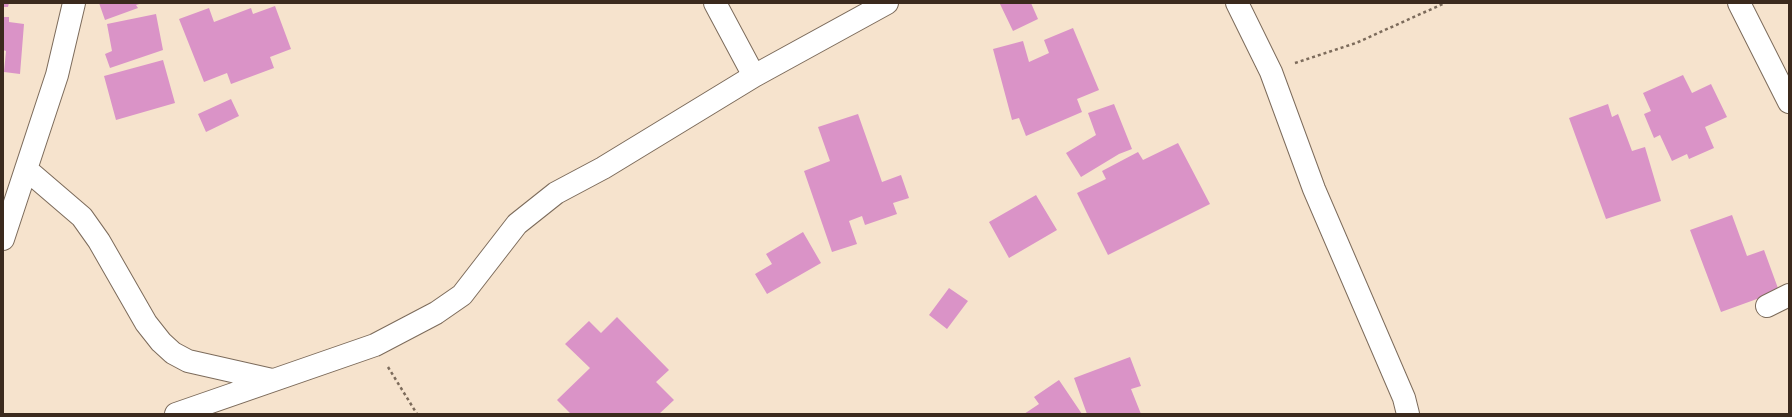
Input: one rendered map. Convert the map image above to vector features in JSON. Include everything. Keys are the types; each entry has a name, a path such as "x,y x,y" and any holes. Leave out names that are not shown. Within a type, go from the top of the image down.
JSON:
{"street":[{"path":"3,239 57,75 74,3"},
{"path":"715,3 754,76"},
{"path":"176,414 375,345 436,314 462,295 517,224 556,193 603,168 754,76 887,3"},
{"path":"1237,3 1271,72 1314,189 1404,398 1408,414"},
{"path":"1739,3 1789,102"},
{"path":"26,169 82,218 99,241 146,323 160,342 173,353 188,361 272,380"},
{"path":"1767,306 1789,295"}],"path":[{"path":"1271,72 1356,43 1445,3"},
{"path":"375,345 417,414"}],"building":[{"path":"3,3 9,3 8,7 3,7"},
{"path":"99,3 143,3 136,5 138,8 105,20"},
{"path":"1031,3 1038,19 1013,31 1000,4"},
{"path":"275,6 291,49 270,57 274,68 231,84 227,73 204,82 179,19 209,8 214,22 251,8 253,14"},
{"path":"156,14 163,50 110,68 105,54 112,51 107,24"},
{"path":"3,17 9,17 9,22 24,24 20,74 4,72 6,51 3,50"},
{"path":"1073,28 1099,90 1077,99 1082,112 1026,136 1019,118 1012,120 993,49 1023,41 1029,62 1049,53 1044,40"},
{"path":"163,60 175,103 116,120 104,76"},
{"path":"1683,75 1692,93 1711,84 1727,117 1705,127 1714,148 1689,159 1687,154 1672,161 1660,135 1654,138 1644,114 1651,111 1643,93"},
{"path":"231,99 239,116 206,132 198,114"},
{"path":"1114,104 1132,149 1119,154 1081,177 1066,153 1096,135 1088,113"},
{"path":"1608,104 1612,117 1618,114 1632,151 1645,147 1661,201 1606,219 1569,118"},
{"path":"858,114 882,182 901,175 909,198 893,203 897,214 865,225 862,216 849,221 857,244 832,252 804,171 830,161 818,127"},
{"path":"1178,143 1210,204 1108,255 1077,193 1106,179 1102,171 1138,152 1143,160"},
{"path":"1036,195 1057,230 1009,258 989,222"},
{"path":"1732,215 1747,256 1764,250 1779,291 1721,312 1690,230"},
{"path":"803,232 821,263 767,294 755,274 772,264 766,254"},
{"path":"949,288 968,301 947,329 929,315"},
{"path":"617,317 669,370 656,382 674,400 659,414 571,414 557,400 590,368 565,344 589,321 601,333"},
{"path":"1130,357 1141,386 1131,389 1141,414 1087,414 1074,378"},
{"path":"1059,380 1082,414 1024,414 1039,404 1034,397"}]}
